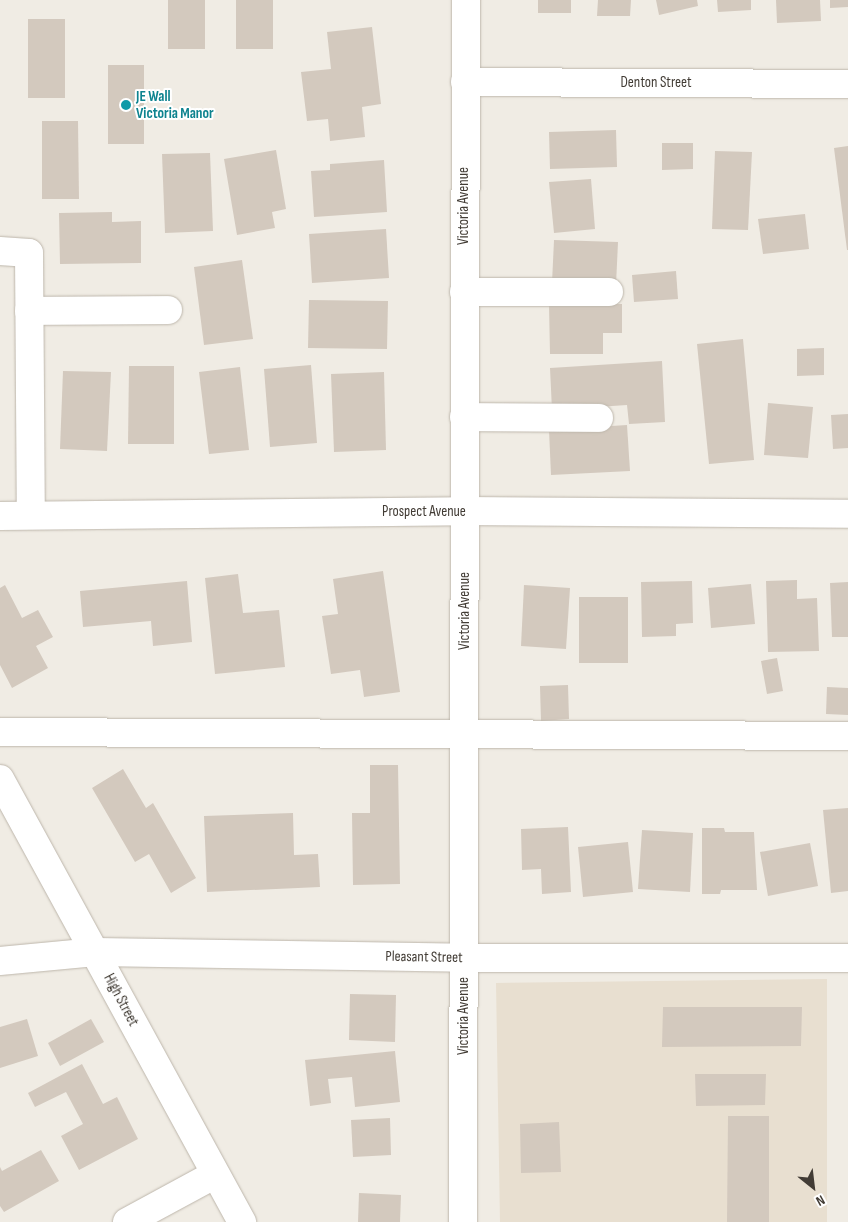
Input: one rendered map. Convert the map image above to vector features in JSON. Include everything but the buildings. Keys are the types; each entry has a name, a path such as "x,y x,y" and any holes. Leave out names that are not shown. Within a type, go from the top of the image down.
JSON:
{"street":[{"name":"Victoria Avenue","path":"463,1222 466,736 464,292 466,0"},
{"name":"Denton Street","path":"465,82 848,84"},
{"path":"0,251 29,253 31,515"},
{"path":"464,292 609,292"},
{"path":"29,311 168,310"},
{"path":"464,417 599,418"},
{"name":"Prospect Avenue","path":"0,516 464,511 848,514"},
{"path":"0,732 466,736 848,736"},
{"name":"High Street","path":"0,779 96,952 214,1175 242,1222"},
{"name":"Pleasant Street","path":"0,961 96,952 465,958 848,958"},
{"path":"127,1222 214,1175"}],"shaded area":[{"path":"827,979 827,1222 500,1222 496,983"}],"place":[{"name":"JE Wall Victoria Manor","path":"126,105"}]}
